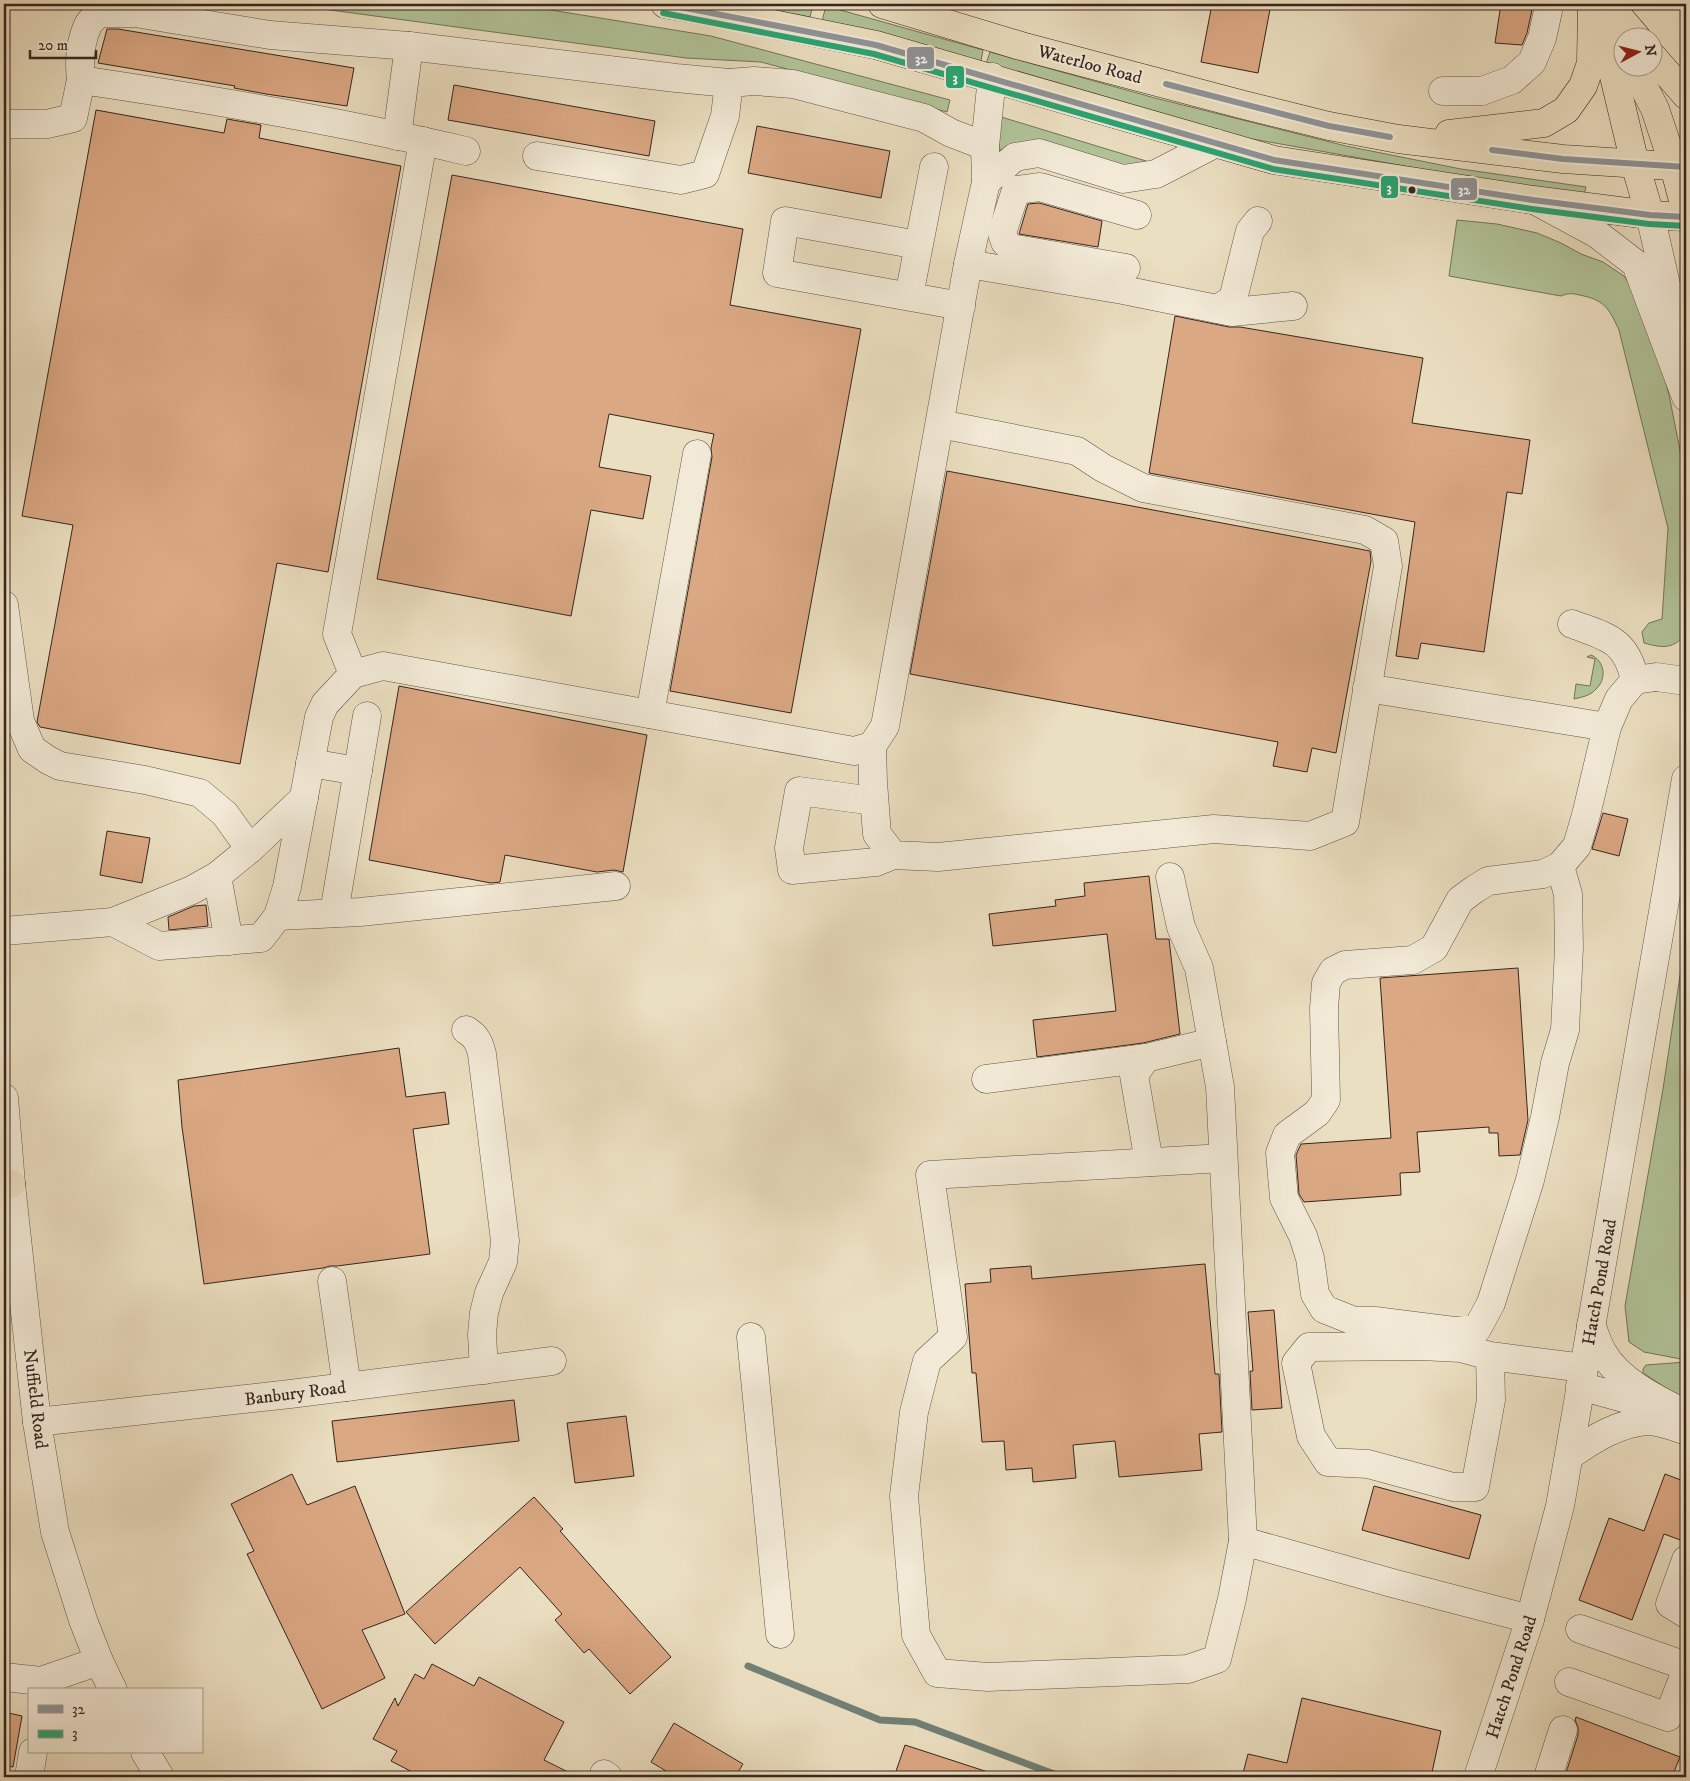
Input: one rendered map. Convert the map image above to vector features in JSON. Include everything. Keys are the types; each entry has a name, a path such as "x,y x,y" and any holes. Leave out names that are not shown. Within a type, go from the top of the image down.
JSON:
{"main road":[{"path":"666,4 738,16 876,45 1274,160 1533,200 1650,215 1686,217"},
{"name":"Waterloo Road","path":"882,4 1021,46 1329,126 1398,139 1563,159 1680,166"},
{"path":"1398,139 1528,126 1544,123 1566,110 1583,86 1591,63 1592,4"},
{"path":"1597,4 1635,164 1650,215"},
{"path":"1602,4 1614,28"},
{"path":"1608,4 1628,28"},
{"path":"1662,67 1686,95"},
{"path":"1639,78 1680,166 1686,212"}],"street":[{"path":"1443,91 1482,91 1512,80 1532,62 1542,38 1548,11 1547,4"},
{"path":"4,126 11,124 47,124 73,118 81,80 79,63 88,25 98,13 135,13 270,35 409,46 728,83 754,80 793,84 924,118 951,133 985,146"},
{"path":"353,674 338,634 410,138 409,46"},
{"path":"893,855 877,834 872,746 885,726 960,306 986,182 985,146 992,77"},
{"path":"81,80 218,100 466,151"},
{"path":"537,156 681,180 705,174 725,116 728,83"},
{"path":"986,182 1015,157 1039,153 1123,180 1156,174 1216,143"},
{"path":"909,296 934,167"},
{"path":"1126,268 1011,248 1005,242 1002,233 1016,190 1028,188 1040,187 1138,215"},
{"path":"1533,200 1597,234 1636,264 1686,397"},
{"path":"1650,215 1677,334 1686,363"},
{"path":"918,245 785,222 777,273 960,306"},
{"path":"1218,309 1233,300 1250,231 1258,222"},
{"path":"968,264 1123,290 1232,312 1293,306"},
{"path":"874,801 799,791 789,848 792,870 876,862 893,855 938,857 1214,829 1310,836 1345,822 1388,566 1384,541 1365,530 1143,488 1103,468 1076,451 940,424"},
{"path":"650,714 696,454"},
{"path":"4,605 20,721 32,749 60,766 145,780 200,793 225,814 250,849"},
{"path":"1572,624 1612,639 1622,649 1629,661 1635,680"},
{"path":"113,922 159,946 261,938 278,916 287,887 319,717 325,704 353,674 383,666 854,751 872,746"},
{"path":"1560,866 1568,894 1569,948 1565,1030 1555,1063 1547,1108 1530,1180 1492,1303 1477,1328 1454,1331 1374,1321 1354,1321 1324,1308 1315,1294 1310,1258 1303,1236 1284,1198 1280,1153 1287,1135 1317,1113 1326,1100 1324,1008 1326,983 1333,971 1345,965 1413,960 1434,948 1460,900 1488,881 1542,874 1560,866 1577,846 1589,805 1607,727 1619,699 1635,680 1656,677 1686,681"},
{"path":"1367,688 1607,727"},
{"path":"334,913 368,716"},
{"path":"310,763 358,771"},
{"name":"Hatch Pond Road","path":"1478,1777 1530,1618 1560,1506 1686,779"},
{"path":"4,932 113,922 192,890 217,876 250,849 304,798"},
{"path":"217,876 229,941"},
{"path":"1170,877 1182,927 1198,968 1220,1087 1243,1541 1232,1599 1217,1659 1188,1669 988,1678 937,1673 916,1634 904,1496 914,1412 927,1361 953,1337 930,1175 1223,1158"},
{"path":"278,916 334,913 616,886"},
{"path":"466,1030 479,1041 482,1054 505,1241 503,1262 489,1293 484,1313 482,1334 484,1370"},
{"path":"986,1080 1146,1058 1212,1042"},
{"path":"1146,1058 1134,1075 1149,1162"},
{"name":"Nuffield Road","path":"4,1098 8,1185 38,1422 55,1532 83,1620 112,1688"},
{"path":"332,1281 347,1387"},
{"path":"1591,1324 1603,1353 1619,1373 1654,1399 1686,1415"},
{"path":"751,1337 780,1634"},
{"path":"1490,1356 1491,1400 1475,1487 1453,1487 1368,1464 1328,1462 1312,1436 1296,1363 1309,1348 1421,1346 1461,1348 1582,1377 1686,1415"},
{"name":"Banbury Road","path":"38,1422 347,1387 552,1361"},
{"path":"1569,1456 1592,1440 1615,1429 1649,1421 1686,1431"},
{"path":"1243,1541 1392,1583 1530,1618"},
{"path":"1686,1560 1670,1604 1686,1614"},
{"path":"1580,1629 1686,1666"},
{"path":"4,1677 41,1686 99,1661"},
{"path":"1570,1682 1668,1717 1686,1671"},
{"path":"1548,1777 1563,1730"},
{"path":"29,1777 33,1754"},
{"path":"146,1754 160,1777"}],"green space":[{"path":"286,4 514,4 711,36 950,100 947,112 761,62 686,58"},
{"path":"741,4 813,4 810,17"},
{"path":"826,6 983,50 981,61 822,21"},
{"path":"990,52 1155,98 1346,146 1461,169 1586,187 1584,195 1500,183 1213,132 986,64"},
{"path":"998,116 1156,164 1128,174 1018,144 991,153"},
{"path":"1457,220 1497,224 1537,233 1581,254 1603,262 1624,276 1633,289 1661,365 1686,480 1686,632 1673,645 1657,646 1644,643 1642,632 1649,623 1662,619 1668,528 1619,330 1613,317 1602,304 1584,296 1570,294 1561,296 1449,276"},
{"path":"1591,655 1599,661 1602,666 1602,680 1594,691 1586,696 1574,699 1576,684 1590,686 1595,659 1587,657"},
{"path":"1686,936 1686,1360 1644,1352 1629,1342 1625,1306 1663,1089"},
{"path":"1686,1362 1686,1401 1643,1373 1646,1365"}],"building":[{"path":"1212,4 1271,4 1258,73 1201,62"},
{"path":"1501,4 1532,4 1527,33 1522,45 1495,43"},
{"path":"107,29 118,29 354,68 347,106 266,94 234,88 235,86 98,63"},
{"path":"454,85 655,121 649,156 448,120"},
{"path":"96,110 224,133 227,119 261,125 259,138 401,166 328,572 277,563 240,764 40,727 37,722 73,525 22,516"},
{"path":"757,126 890,151 881,198 748,173"},
{"path":"452,175 743,229 730,305 861,329 791,713 670,691 712,457 711,448 714,434 609,414 599,467 651,476 643,519 591,510 571,616 377,579"},
{"path":"1039,203 1102,221 1098,247 1019,234 1028,204"},
{"path":"1175,316 1229,327 1240,327 1423,358 1412,423 1530,440 1522,494 1507,492 1484,652 1421,643 1418,659 1396,656 1415,522 1149,473"},
{"path":"947,471 1370,551 1371,561 1336,753 1312,748 1307,772 1273,766 1278,742 910,674"},
{"path":"399,686 647,735 623,872 614,870 597,872 505,855 500,882 491,883 369,860"},
{"path":"1603,813 1628,819 1619,856 1592,849"},
{"path":"107,831 150,838 142,883 100,875"},
{"path":"1149,876 1156,939 1169,939 1180,1034 1143,1043 1037,1057 1033,1020 1116,1011 1107,934 993,946 989,914 1056,906 1055,900 1085,896 1084,883"},
{"path":"206,905 208,926 169,930 168,917 194,906"},
{"path":"1518,968 1528,1120 1520,1155 1499,1156 1498,1133 1489,1133 1489,1127 1417,1132 1420,1172 1400,1173 1401,1195 1304,1202 1299,1194 1296,1155 1301,1144 1391,1138 1380,978"},
{"path":"399,1048 406,1097 445,1092 449,1124 413,1129 430,1254 204,1284 182,1127 178,1080"},
{"path":"1205,1264 1215,1374 1219,1374 1222,1432 1199,1434 1202,1470 1119,1477 1115,1441 1073,1445 1076,1478 1033,1482 1032,1468 1006,1470 1004,1441 982,1442 976,1373 972,1373 965,1284 991,1282 990,1269 1031,1266 1032,1279"},
{"path":"1274,1310 1282,1408 1252,1410 1250,1371 1253,1371 1248,1312"},
{"path":"514,1400 519,1441 337,1462 332,1421"},
{"path":"626,1416 634,1476 575,1483 567,1423"},
{"path":"292,1474 307,1505 355,1486 405,1614 362,1630 385,1678 322,1709 247,1554 254,1551 231,1504"},
{"path":"1665,1474 1686,1482 1686,1542 1664,1534 1632,1620 1579,1600 1609,1518 1644,1531"},
{"path":"1374,1486 1481,1515 1469,1559 1362,1530"},
{"path":"534,1497 563,1529 560,1531 671,1657 630,1694 589,1649 584,1653 555,1620 562,1614 520,1567 435,1644 406,1612"},
{"path":"432,1664 474,1686 479,1677 564,1722 544,1760 578,1777 422,1777 391,1761 397,1751 373,1739 395,1698 398,1706 415,1674 424,1679"},
{"path":"1302,1698 1441,1731 1431,1777 1242,1777 1248,1754 1287,1763"},
{"path":"4,1712 22,1716 13,1767 4,1766"},
{"path":"1576,1717 1680,1757 1672,1777 1565,1776 1578,1735"},
{"path":"674,1723 743,1764 735,1777 676,1777 651,1762"},
{"path":"905,1745 994,1774 993,1777 894,1777"}],"waterway":[{"path":"748,1666 880,1720 915,1722 1062,1777"}],"transit line":[{"name":"32","path":"665,4 876,45 1274,160 1533,200 1650,215 1686,217"},
{"name":"3","path":"663,13 874,54 1273,169 1532,209 1649,224 1686,226"},
{"name":"32","path":"1166,84 1329,126 1390,137"},
{"name":"32","path":"1492,150 1563,159 1686,167"}]}
